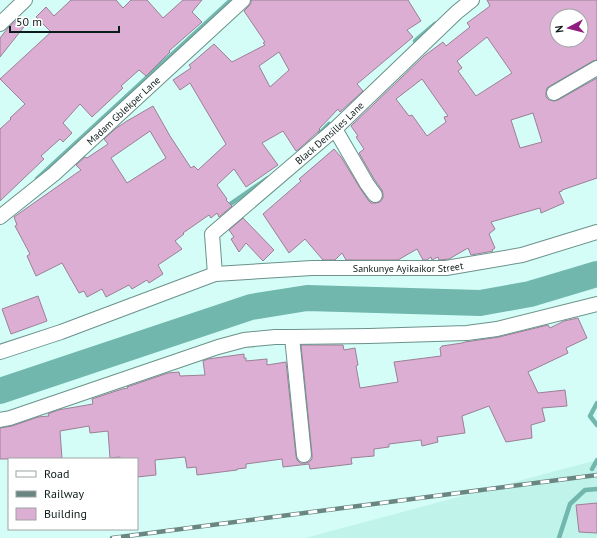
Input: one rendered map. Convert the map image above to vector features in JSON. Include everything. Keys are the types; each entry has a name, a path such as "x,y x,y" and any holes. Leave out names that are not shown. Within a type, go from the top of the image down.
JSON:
{"street":[{"path":"0,24 25,0"},
{"name":"Madam Gblekper Lane","path":"0,217 54,174 243,0"},
{"name":"Black Densilles Lane","path":"215,274 212,234 335,129 457,12 472,0"},
{"path":"554,93 597,68"},
{"path":"335,129 374,195"},
{"name":"Sankunye Ayikaikor Street","path":"0,352 61,332 215,274 312,268 446,268 522,255 597,232"},
{"path":"0,420 10,418 218,347 244,340 275,336 292,337 467,333 497,329 597,304"},
{"path":"292,337 304,455"}],"shaded area":[{"path":"597,460 597,538 305,538"}],"building":[{"path":"71,0 116,0 123,8 131,0 147,0 163,18 183,0 202,0 192,12 202,22 169,51 170,52 146,76 139,70 121,86 123,88 92,117 80,104 63,123 72,133 63,142 60,139 41,156 44,159 0,201 0,129 25,104 0,79 51,32 36,17 46,7 54,16"},
{"path":"251,0 408,0 421,21 407,30 413,37 357,84 363,91 340,112 338,109 319,129 320,130 299,149 296,151 283,131 262,143 278,165 246,187 234,169 217,185 227,199 226,200 232,206 219,217 217,213 211,218 209,215 183,233 184,234 175,241 182,249 158,265 163,274 149,283 147,280 132,289 129,285 106,297 102,289 87,297 84,291 79,293 62,263 36,276 27,256 30,254 15,226 17,225 14,217 81,170 76,165 85,157 87,158 108,144 104,139 115,129 153,106 191,168 194,166 198,170 226,144 190,83 180,90 173,80 191,68 189,65 214,44 232,62 265,45 263,43 265,42 244,11 251,3","holes":["279,52 289,70 270,87 259,66","150,131 166,158 127,183 111,158"]},
{"path":"487,0 597,0 597,60 547,88 546,97 549,100 558,100 597,78 597,178 562,190 559,192 564,203 541,213 540,208 491,222 495,229 489,234 495,248 492,250 493,251 471,255 468,248 449,259 439,260 438,257 432,260 431,257 427,260 423,260 417,249 398,260 346,260 342,253 335,260 323,260 305,239 289,253 263,214 301,181 299,179 334,149 341,157 368,200 371,203 380,202 383,198 382,190 359,153 364,149 351,126 424,56 443,42 446,46 470,27 467,23 490,6","holes":["487,37 512,73 476,96 458,71 462,68 457,61","422,79 448,116 444,117 446,122 427,136 412,115 409,116 396,99","533,113 542,142 520,148 511,120"]},
{"path":"20,17 27,23 0,57 0,38"},
{"path":"243,218 274,250 263,261 246,243 239,252 231,239 234,237 229,230"},
{"path":"38,296 47,321 11,334 2,309"},
{"path":"578,318 587,338 566,348 568,353 528,372 538,393 565,390 567,406 542,408 545,421 531,425 532,438 506,442 489,406 462,416 465,433 437,437 438,442 422,446 421,440 389,444 389,447 374,449 374,456 351,458 352,464 310,469 309,464 283,467 282,459 246,464 246,468 237,470 197,475 196,467 187,468 185,457 155,460 156,475 138,477 138,458 110,458 108,431 90,433 89,426 60,431 62,458 0,459 0,428 12,426 38,417 49,416 48,414 58,410 93,404 92,399 128,388 127,387 168,373 179,372 180,376 205,375 203,361 244,354 246,361 267,359 267,365 286,362 296,456 300,463 305,463 312,459 312,454 301,345 343,345 344,350 355,348 358,365 356,366 360,388 398,382 394,362 441,356 440,348 442,346 499,337 548,325 550,328 564,321"},
{"path":"597,503 597,533 579,532 576,505"}],"waterway":[{"path":"37,179 231,0"},
{"path":"415,41 435,24"},
{"path":"320,133 329,124"},
{"path":"226,207 268,178"},
{"path":"0,391 251,307 307,298 480,303 530,294 597,274"},
{"path":"597,403 590,416 597,425"},
{"path":"592,469 597,460"},
{"path":"559,538 570,504 585,490 597,489"}],"railway":[{"path":"112,538 597,475"}]}
